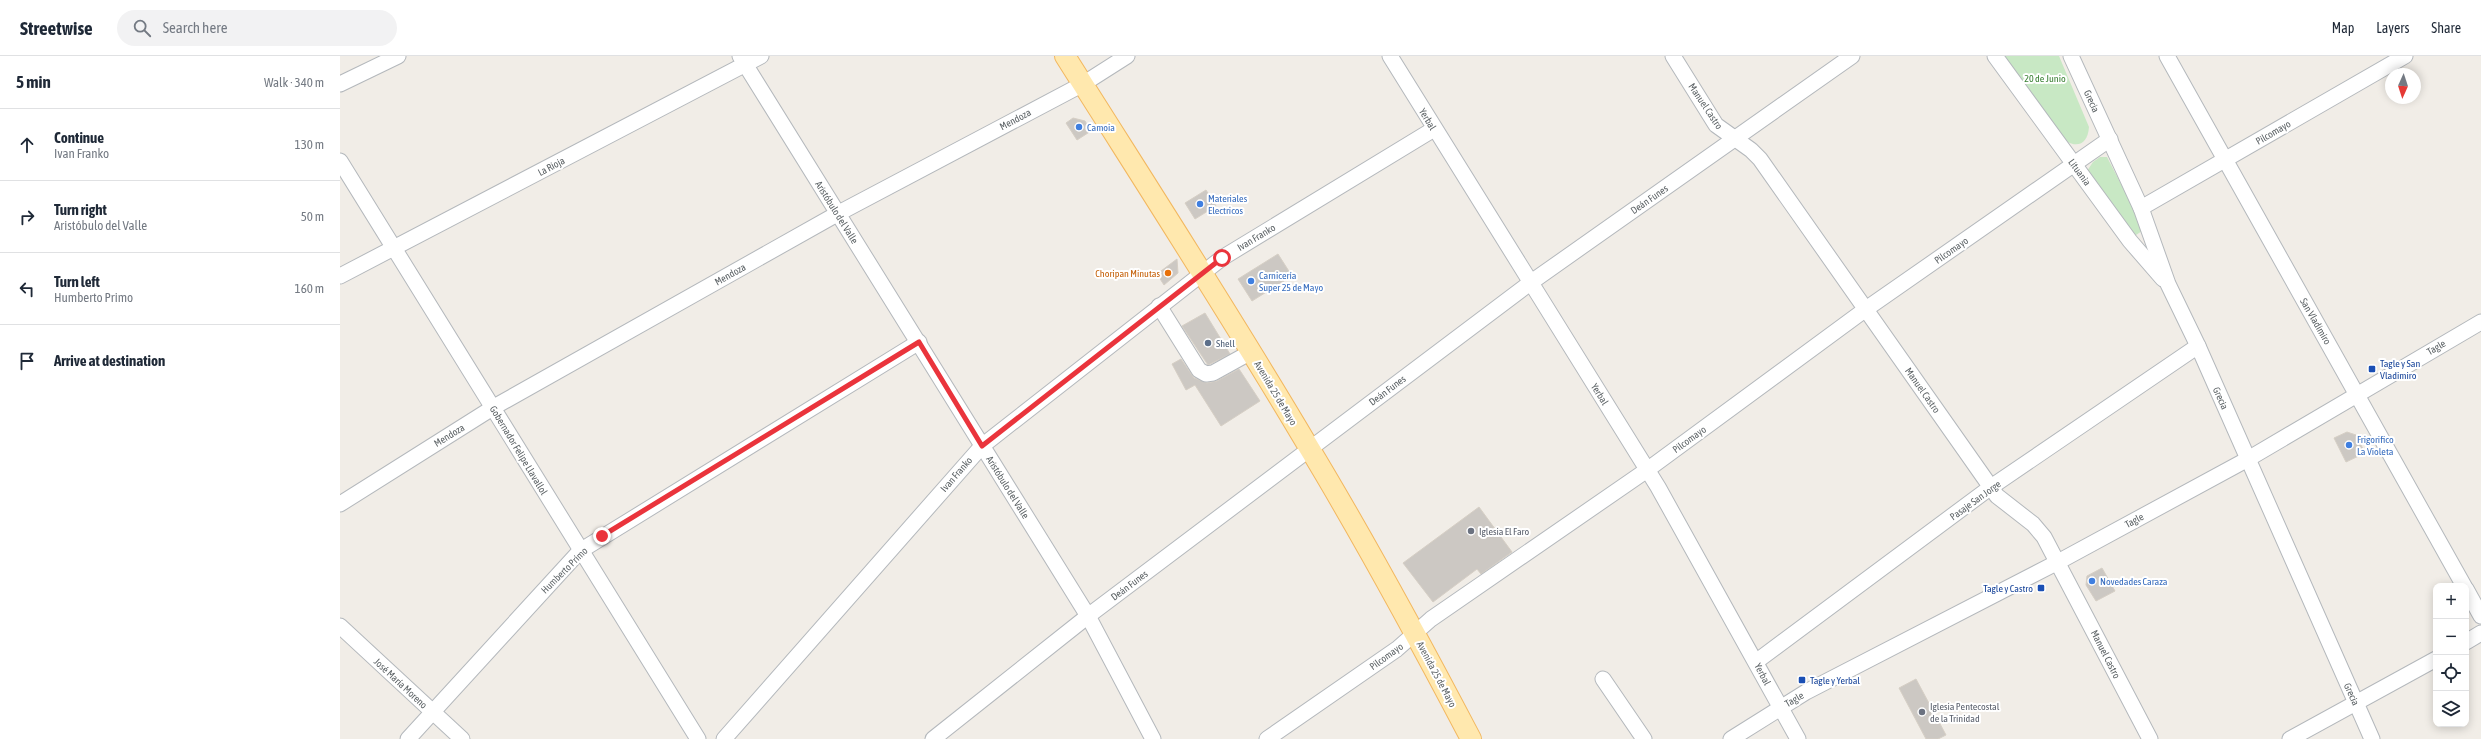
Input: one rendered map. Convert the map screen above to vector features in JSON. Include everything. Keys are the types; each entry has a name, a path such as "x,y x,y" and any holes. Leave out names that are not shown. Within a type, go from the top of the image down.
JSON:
{"main road":[{"name":"Avenida 25 de Mayo","path":"1065,56 1202,272 1309,448 1416,633 1472,739"}],"street":[{"path":"340,84 398,56"},
{"name":"La Rioja","path":"340,276 395,248 743,60 761,56"},
{"name":"Mendoza","path":"340,504 494,407 837,214 1082,84 1127,56"},
{"name":"Yerbal","path":"1390,56 1647,470 1757,661 1798,739"},
{"name":"Manuel Castro","path":"1673,56 1716,126 1752,150 1760,159 1991,487 2006,503 2033,524 2044,538 2150,739"},
{"name":"Deán Funes","path":"933,739 1088,616 1530,283 1852,56"},
{"name":"Lituania","path":"1995,56 2130,241 2168,284"},
{"name":"Grecia","path":"2071,56 2141,208 2168,284 2198,346 2372,739"},
{"name":"San Vladimiro","path":"2167,56 2358,393 2462,583"},
{"name":"Pilcomayo","path":"2141,208 2404,56"},
{"name":"Aristóbulo del Valle","path":"743,60 837,214 919,342 1088,616 1153,739"},
{"name":"Ivan Franko","path":"724,739 982,446 1202,272 1222,258 1434,129"},
{"name":"Pilcomayo","path":"1267,739 1397,649 1431,619 1647,470 1866,309 2110,139"},
{"name":"Gobernador Felipe Llavallol","path":"340,161 494,407 580,551 698,739"},
{"path":"1159,306 1199,370 1206,374 1213,373 1251,352"},
{"name":"Tagle","path":"1731,739 1781,707 2058,562 2248,459 2481,322"},
{"name":"Humberto Primo","path":"408,739 580,551 919,342"},
{"name":"Pasaje San Jorge","path":"1757,661 1991,487 2198,346"},
{"path":"2469,594 2481,616"},
{"name":"José María Moreno","path":"340,626 462,739"},
{"path":"2469,640 2481,634"},
{"path":"2290,739 2357,704 2433,661"},
{"path":"1603,679 1644,739"}],"green space":[{"name":"20 de Junio","path":"2002,56 2059,56 2089,127 2087,137 2082,143 2075,144 2066,141"},
{"path":"2100,157 2107,157 2143,226 2142,231 2136,235 2130,232 2087,171 2093,162"}],"building":[{"name":"Camoia","path":"1073,118 1085,121 1091,131 1077,140 1066,123"},
{"name":"Materiales Electricos","path":"1206,190 1216,206 1195,219 1185,203"},
{"path":"1278,254 1292,276 1252,301 1238,279"},
{"name":"Choripan Minutas","path":"1177,259 1178,273 1164,285 1157,274"},
{"path":"1205,313 1230,354 1208,365 1182,326"},
{"path":"1181,359 1194,378 1207,383 1217,381 1239,369 1260,401 1221,426 1195,385 1186,390 1172,364"},
{"name":"Frigorifico La Violeta","path":"2347,432 2356,435 2365,453 2346,462 2334,438"},
{"name":"Iglesia El Faro","path":"1479,507 1512,552 1481,574 1477,569 1433,602 1403,563"},
{"path":"2102,568 2115,591 2096,601 2086,585 2087,576"},
{"name":"Iglesia Pentecostal de la Trinidad","path":"1916,679 1946,735 1938,739 1926,739 1899,688"}],"place":[{"name":"Camoia","path":"1079,127"},
{"name":"Materiales Electricos","path":"1200,204"},
{"name":"Choripan Minutas","path":"1168,273"},
{"name":"Carnicería Super 25 de Mayo","path":"1251,281"},
{"name":"Shell","path":"1208,343"},
{"name":"Tagle y San Vladimiro","path":"2372,369"},
{"name":"Frigorifico La Violeta","path":"2349,445"},
{"name":"Iglesia El Faro","path":"1471,531"},
{"name":"Novedades Caraza","path":"2092,581"},
{"name":"Tagle y Castro","path":"2041,588"},
{"name":"Tagle y Yerbal","path":"1802,680"},
{"name":"Iglesia Pentecostal de la Trinidad","path":"1922,712"}],"route":[{"path":"602,536 919,342 982,446 1202,272 1222,258"}]}
